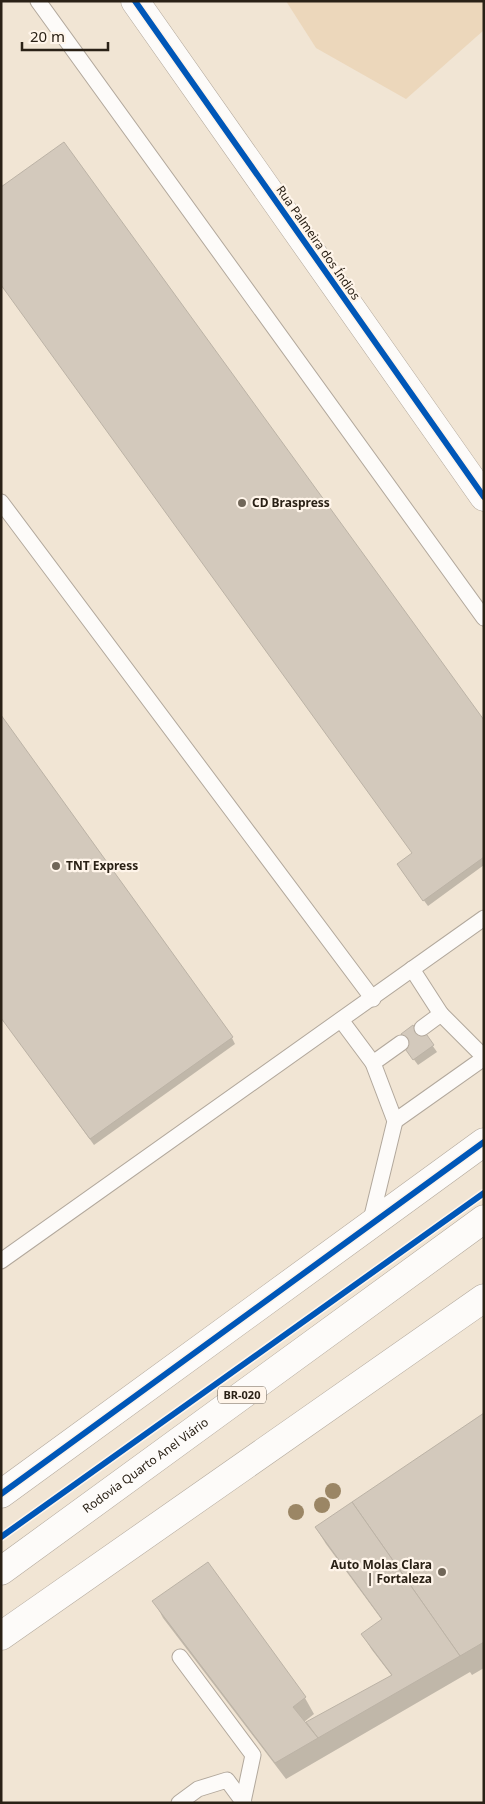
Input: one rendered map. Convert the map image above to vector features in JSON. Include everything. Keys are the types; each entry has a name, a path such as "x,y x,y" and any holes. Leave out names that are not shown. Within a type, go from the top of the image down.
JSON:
{"main road":[{"name":"Rua Palmeira dos Índios","path":"135,1 484,497"},
{"path":"1,1494 484,1142"},
{"name":"Rodovia Quarto Anel Viário","path":"1,1571 484,1219"},
{"path":"1,1636 484,1298"}],"lane":[{"path":"38,1 484,618"},
{"path":"2,505 373,999"},
{"path":"1,1262 373,999 484,918"},
{"path":"396,1121 484,1057 441,1014 412,969"},
{"path":"422,1028 441,1014"},
{"path":"341,1020 373,1063 396,1121 370,1224"},
{"path":"373,1063 401,1043"},
{"path":"180,1657 254,1755 243,1802"},
{"path":"179,1803 198,1789 227,1780 243,1802"}],"shaded area":[{"path":"286,1 484,1 484,30 406,99 316,48"}],"building":[{"name":"CD Braspress","path":"64,142 484,720 484,857 423,901 397,864 412,853 1,285 1,187"},
{"name":"TNT Express","path":"1,715 233,1037 90,1139 1,1018"},
{"path":"413,1025 417,1031 422,1028 434,1045 413,1060 401,1043 405,1040 401,1034"},
{"name":"Auto Molas Clara | Fortaleza","path":"484,1413 484,1642 460,1656 352,1502"},
{"path":"352,1502 460,1656 318,1738 306,1722 392,1675 361,1634 382,1619 315,1527"},
{"path":"208,1562 306,1697 293,1707 318,1738 275,1763 152,1601"}],"cycle path":[{"path":"135,1 484,497"},
{"path":"1,1494 484,1142"},
{"path":"1,1537 484,1193"}],"place":[{"name":"CD Braspress","path":"242,503"},
{"name":"TNT Express","path":"56,866"},
{"name":"Auto Molas Clara | Fortaleza","path":"442,1572"}]}
